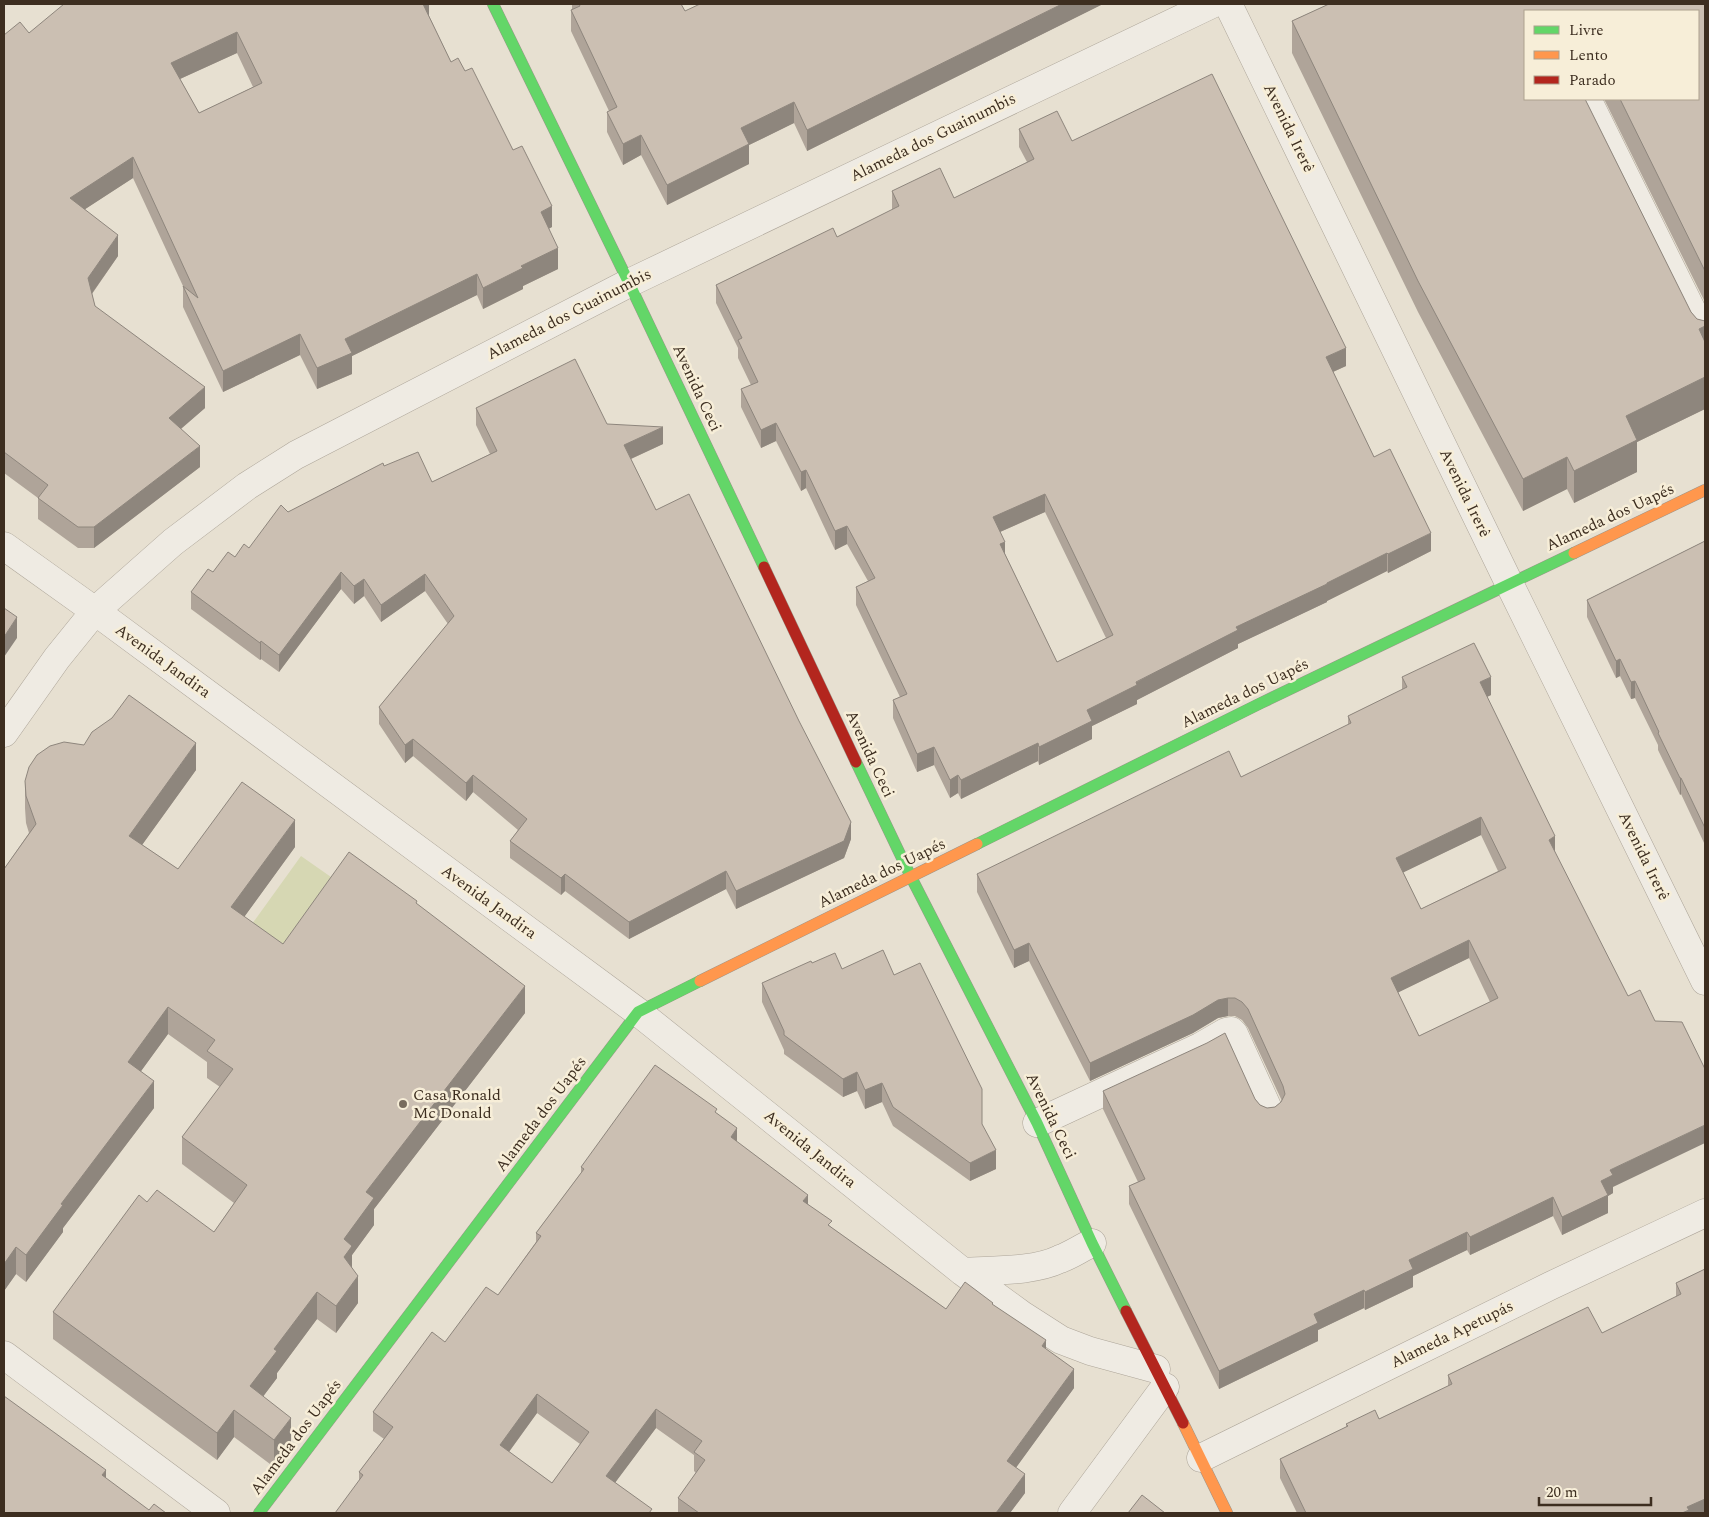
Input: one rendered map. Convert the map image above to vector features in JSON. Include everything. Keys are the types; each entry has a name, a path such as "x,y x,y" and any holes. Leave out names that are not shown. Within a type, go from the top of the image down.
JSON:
{"street":[{"name":"Avenida Ceci","path":"494,4 630,283 911,877 1037,1124 1092,1243 1228,1513"},
{"name":"Alameda dos Guainumbis","path":"4,732 56,658 95,611 173,542 246,486 296,454 630,283 1212,4"},
{"name":"Avenida Irerê","path":"1228,4 1509,583 1705,981"},
{"path":"1587,100 1705,337"},
{"name":"Alameda dos Uapés","path":"259,1513 638,1012 1261,703 1705,490"},
{"name":"Avenida Jandira","path":"4,546 95,611 638,1012 963,1272 1022,1315 1062,1340 1161,1378"},
{"path":"1037,1124 1231,1031 1269,1111"},
{"name":"Alameda Apetupás","path":"1200,1458 1541,1290 1705,1212"},
{"path":"963,1272 1038,1266 1059,1260 1092,1243"},
{"path":"4,1355 216,1513"},
{"path":"1072,1513 1161,1378"}],"green space":[{"path":"301,856 341,884 270,981 231,953"}],"building":[{"path":"64,4 423,4 451,62 458,58 465,71 472,68 513,150 522,146 552,206 541,212 558,248 521,266 523,268 483,288 477,274 345,339 352,353 317,368 300,334 223,371 183,286 198,298 133,157 70,198 118,235 88,278 95,306 205,387 169,418 200,446 94,527 78,527 38,498 48,485 4,452 4,35 20,22 29,33","holes":["237,32 262,83 199,113 171,63"]},
{"path":"579,4 681,4 685,11 700,4 1062,4 807,130 794,102 741,128 749,144 667,185 641,135 623,144 607,112 617,107 571,10 580,6"},
{"path":"1329,4 1705,4 1705,271 1620,100 1699,100 1699,10 1524,10 1524,100 1585,100 1691,312 1697,319 1705,321 1705,326 1699,329 1705,342 1705,377 1626,416 1637,440 1574,471 1567,457 1523,479 1418,281 1292,21"},
{"path":"1212,74 1346,348 1326,357 1374,457 1390,449 1431,533 1236,627 1238,630 1136,682 1137,685 1087,710 1092,721 1039,747 1038,743 961,780 958,775 950,780 934,747 917,754 893,700 907,694 856,587 875,578 847,526 835,531 806,470 801,472 776,423 761,430 741,389 758,382 738,340 742,338 716,285 833,228 837,237 899,206 892,191 940,168 954,198 1034,159 1019,129 1057,111 1072,141","holes":["1045,494 1113,635 1057,662 1000,544 1005,542 993,517"]},
{"path":"575,359 607,424 663,427 624,445 656,510 689,494 799,721 851,822 844,841 736,891 726,871 629,922 565,874 561,878 510,841 527,819 473,775 466,783 413,739 405,745 379,707 454,616 425,574 381,605 364,579 354,586 341,572 279,655 191,592 208,569 213,572 228,552 235,557 244,544 249,548 281,505 288,512 383,463 384,466 418,452 432,482 497,451 476,408"},
{"path":"1705,541 1705,828 1658,733 1635,681 1631,682 1620,659 1616,661 1587,600"},
{"path":"4,608 17,617 4,637"},
{"path":"1474,643 1491,677 1480,682 1555,836 1549,840 1628,996 1640,990 1655,1021 1682,1022 1705,1069 1705,1125 1610,1170 1613,1175 1601,1181 1608,1195 1562,1217 1553,1197 1470,1237 1467,1232 1409,1260 1413,1269 1314,1314 1318,1323 1219,1371 1129,1186 1145,1179 1103,1091 1225,1033 1255,1099 1260,1105 1267,1108 1275,1107 1281,1102 1285,1094 1283,1086 1248,1009 1235,998 1218,1000 1193,1015 1090,1063 1029,943 1014,950 977,874 1229,751 1241,777 1351,723 1348,716 1407,687 1402,677","holes":["1481,817 1506,868 1421,909 1396,858","1469,940 1498,998 1419,1036 1391,978"]},
{"path":"129,695 196,743 129,836 178,869 242,782 295,820 231,907 283,944 349,852 417,901 416,903 525,986 366,1192 374,1198 344,1239 352,1246 344,1257 358,1276 336,1306 317,1292 274,1349 277,1351 250,1386 291,1418 274,1440 234,1410 217,1433 53,1312 139,1195 147,1202 157,1190 214,1232 247,1185 182,1137 233,1069 207,1051 215,1040 168,1007 128,1062 154,1081 61,1204 63,1205 26,1255 16,1247 4,1264 4,869 36,824 26,796 25,781 29,767 37,755 50,746 64,742 84,745 92,732 112,718"},
{"path":"883,950 894,975 920,963 982,1089 982,1124 996,1150 970,1163 893,1107 882,1083 865,1090 857,1072 843,1079 784,1035 784,1031 762,983 811,961 812,963 835,953 842,969"},
{"path":"655,1065 717,1109 715,1112 737,1128 731,1137 808,1195 803,1201 832,1221 828,1225 946,1309 965,1282 992,1304 1046,1340 1042,1346 1074,1369 1007,1461 1025,1474 996,1513 699,1513 678,1498 705,1460 694,1452 702,1441 656,1409 606,1476 652,1509 649,1513 335,1513 363,1475 359,1472 393,1427 373,1412 432,1332 445,1342 486,1287 498,1295 541,1236 536,1233 584,1169 581,1167","holes":["537,1394 589,1432 552,1483 500,1445"]},
{"path":"1705,1269 1705,1499 1687,1507 1689,1510 1682,1513 1306,1513 1280,1459 1348,1426 1346,1424 1375,1410 1379,1419 1452,1384 1448,1375 1588,1307 1602,1333 1681,1294 1676,1283"},
{"path":"4,1396 106,1470 102,1475 149,1510 154,1504 166,1513 4,1513"},
{"path":"1142,1495 1165,1513 1128,1513"}],"traffic: fast":[{"path":"493,4 629,283 764,567"},
{"path":"977,844 1261,703 1574,553"},
{"path":"856,762 911,877 1037,1123 1092,1243 1126,1311"},
{"path":"259,1513 638,1012 700,981"}],"traffic: slow":[{"path":"1574,553 1705,490"},
{"path":"700,981 977,844"},
{"path":"1183,1423 1227,1513"}],"traffic: jam":[{"path":"764,567 856,762"},
{"path":"1126,1311 1183,1423"}],"place":[{"name":"Casa Ronald Mc Donald","path":"403,1104"}]}
